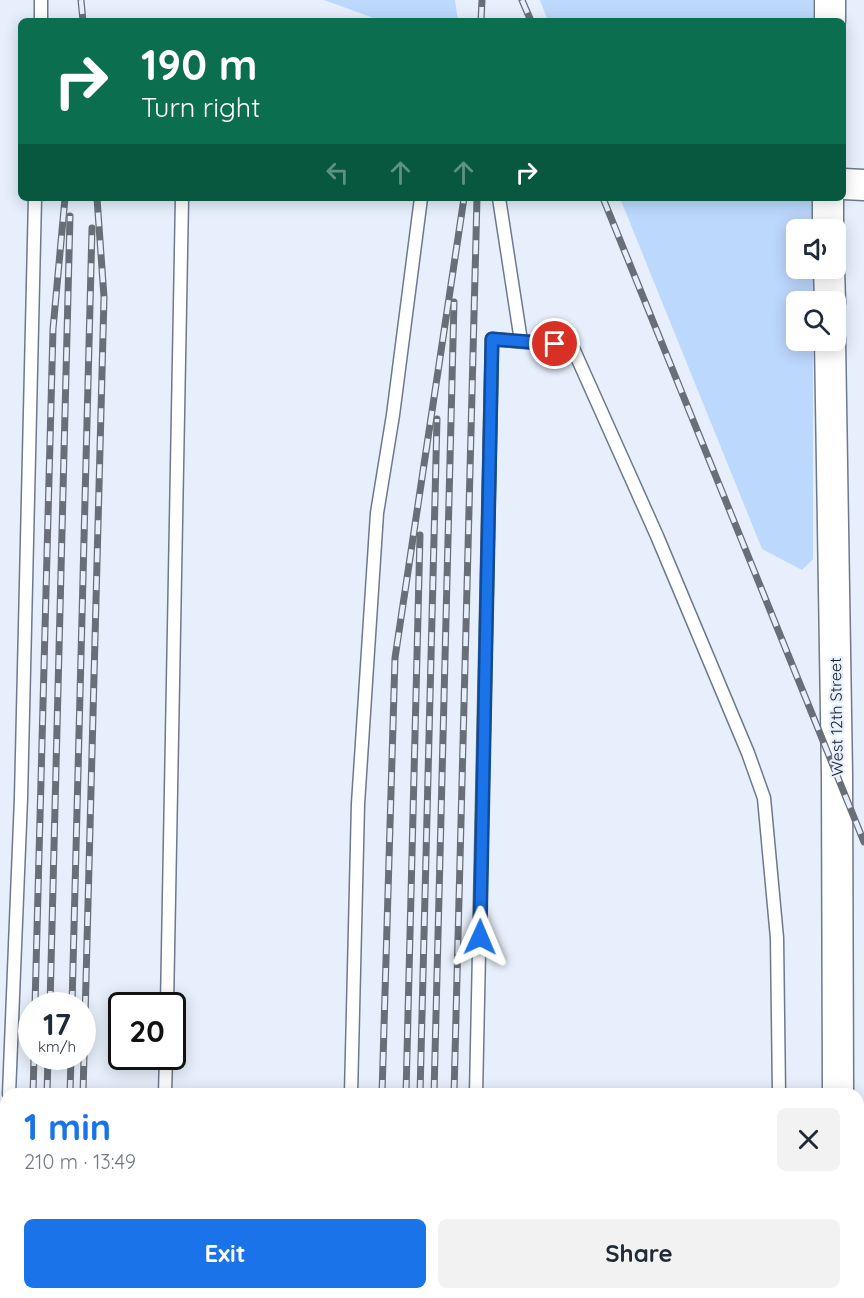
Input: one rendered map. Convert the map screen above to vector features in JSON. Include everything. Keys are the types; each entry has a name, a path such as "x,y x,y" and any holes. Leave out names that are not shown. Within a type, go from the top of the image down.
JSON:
{"street":[{"path":"830,0 830,18"},
{"path":"846,184 864,185"},
{"path":"828,201 828,219"},
{"name":"West 12th Street","path":"830,351 837,775 838,1088"}],"lane":[{"path":"40,18 41,0"},
{"path":"9,1088 21,798 35,201"},
{"path":"167,992 182,201"},
{"path":"351,1088 358,804 377,513 393,415 421,201"},
{"path":"499,201 521,341"},
{"path":"476,1088 492,339 572,346 657,536 748,753 764,798 777,938 779,1088"},
{"path":"165,1088 166,1070"}],"shaded area":[{"path":"324,0 455,0 458,18 374,18"},
{"path":"540,0 813,0 813,18 547,18"},
{"path":"621,201 813,201 813,219 786,219 786,279 813,279 813,291 786,291 786,351 813,351 813,559 802,570 762,549"}],"railway":[{"path":"81,0 83,18"},
{"path":"481,18 482,0"},
{"path":"522,0 530,18"},
{"path":"35,992 53,329 65,201"},
{"path":"83,1088 104,297 97,201"},
{"path":"382,1088 395,658 464,201"},
{"path":"454,1088 477,201"},
{"path":"604,201 864,842"},
{"path":"50,992 70,216"},
{"path":"72,992 92,228"},
{"path":"434,1088 454,302"},
{"path":"420,1088 437,419"},
{"path":"406,1088 420,535"},
{"path":"33,1088 34,1070"},
{"path":"47,1088 48,1070"},
{"path":"70,1088 71,1070"}],"route":[{"path":"480,937 492,339 555,344"}]}
